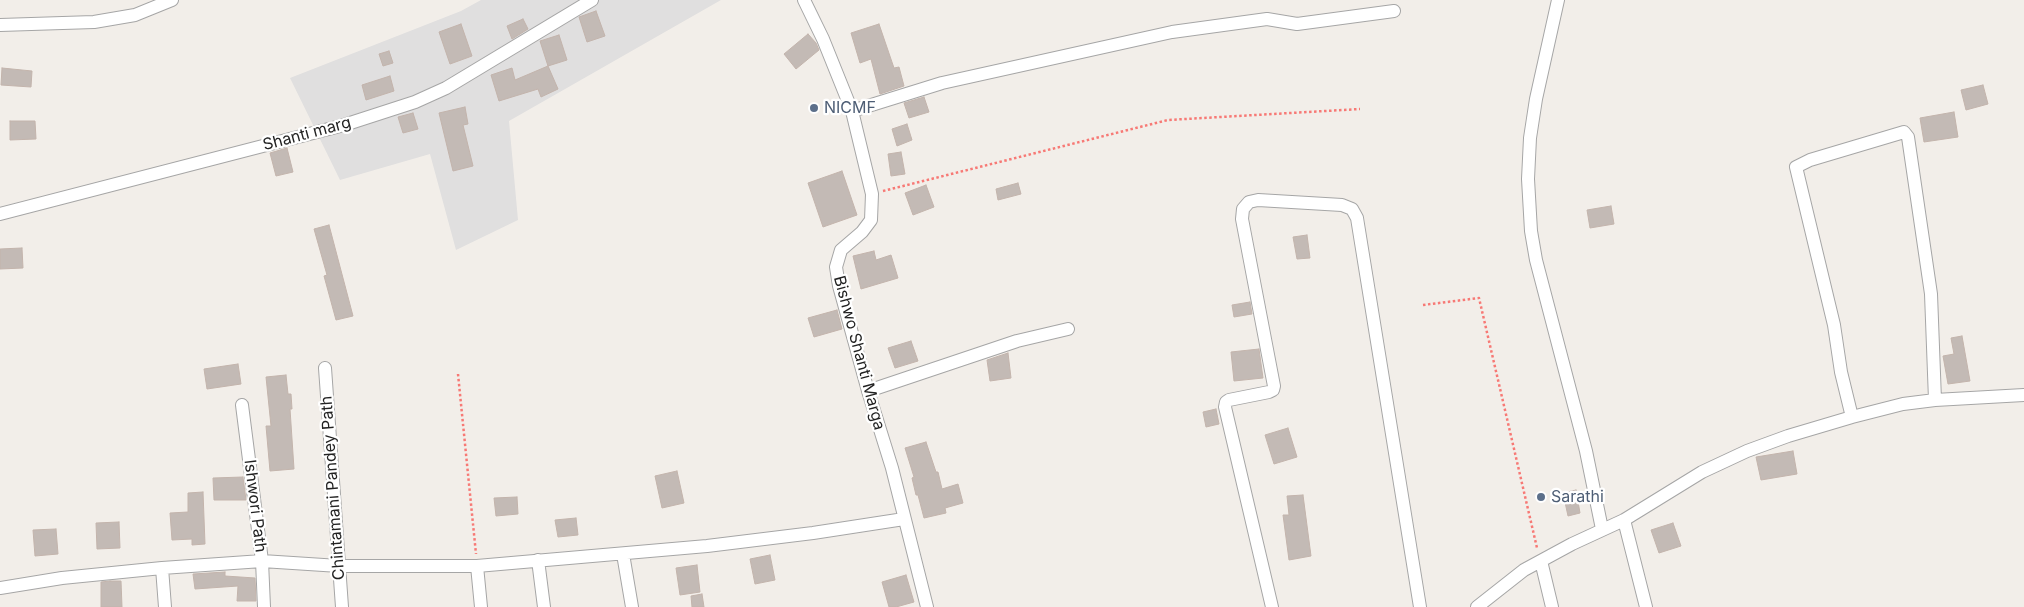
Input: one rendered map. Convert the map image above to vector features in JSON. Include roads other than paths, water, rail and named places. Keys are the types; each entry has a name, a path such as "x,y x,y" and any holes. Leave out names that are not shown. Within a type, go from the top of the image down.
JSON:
{"street":[{"path":"0,25 94,22 135,15 172,0"},
{"name":"Shanti marg","path":"0,214 344,125 415,102 446,88 592,0"},
{"name":"Bishwo Shanti Marga","path":"804,0 823,39 852,111 872,194 871,220 862,232 841,250 836,267 839,286 868,391 892,468 927,607"},
{"path":"1558,0 1536,98 1530,138 1528,179 1531,231 1536,260 1586,451 1602,529"},
{"path":"852,111 942,83 1172,32 1267,19 1297,24 1394,11"},
{"path":"1852,416 1841,372 1834,325 1796,167 1810,160 1904,132 1908,137 1932,294 1935,400"},
{"path":"1272,607 1226,407 1226,402 1229,400 1269,392 1273,390 1274,386 1242,219 1243,210 1249,202 1258,200 1342,205 1352,209 1357,218 1420,607"},
{"path":"868,391 1017,341 1068,329"},
{"name":"Chintamani Pandey Path","path":"325,368 342,607"},
{"path":"1477,607 1524,570 1602,529 1624,520 1702,472 1748,451 1852,416 1903,404 1935,400 2024,395"},
{"name":"Ishwori Path","path":"242,405 262,561 264,607"},
{"path":"0,588 62,578 262,561 339,566 477,566 623,554 813,533 904,519"},
{"path":"1624,520 1646,607"},
{"path":"623,554 632,607"},
{"path":"538,560 544,607"},
{"path":"1540,561 1552,607"},
{"path":"477,566 481,607"},
{"path":"162,568 165,607"}],"place":[{"name":"NICMF","path":"814,108"},
{"name":"Sarathi","path":"1541,497"}]}
